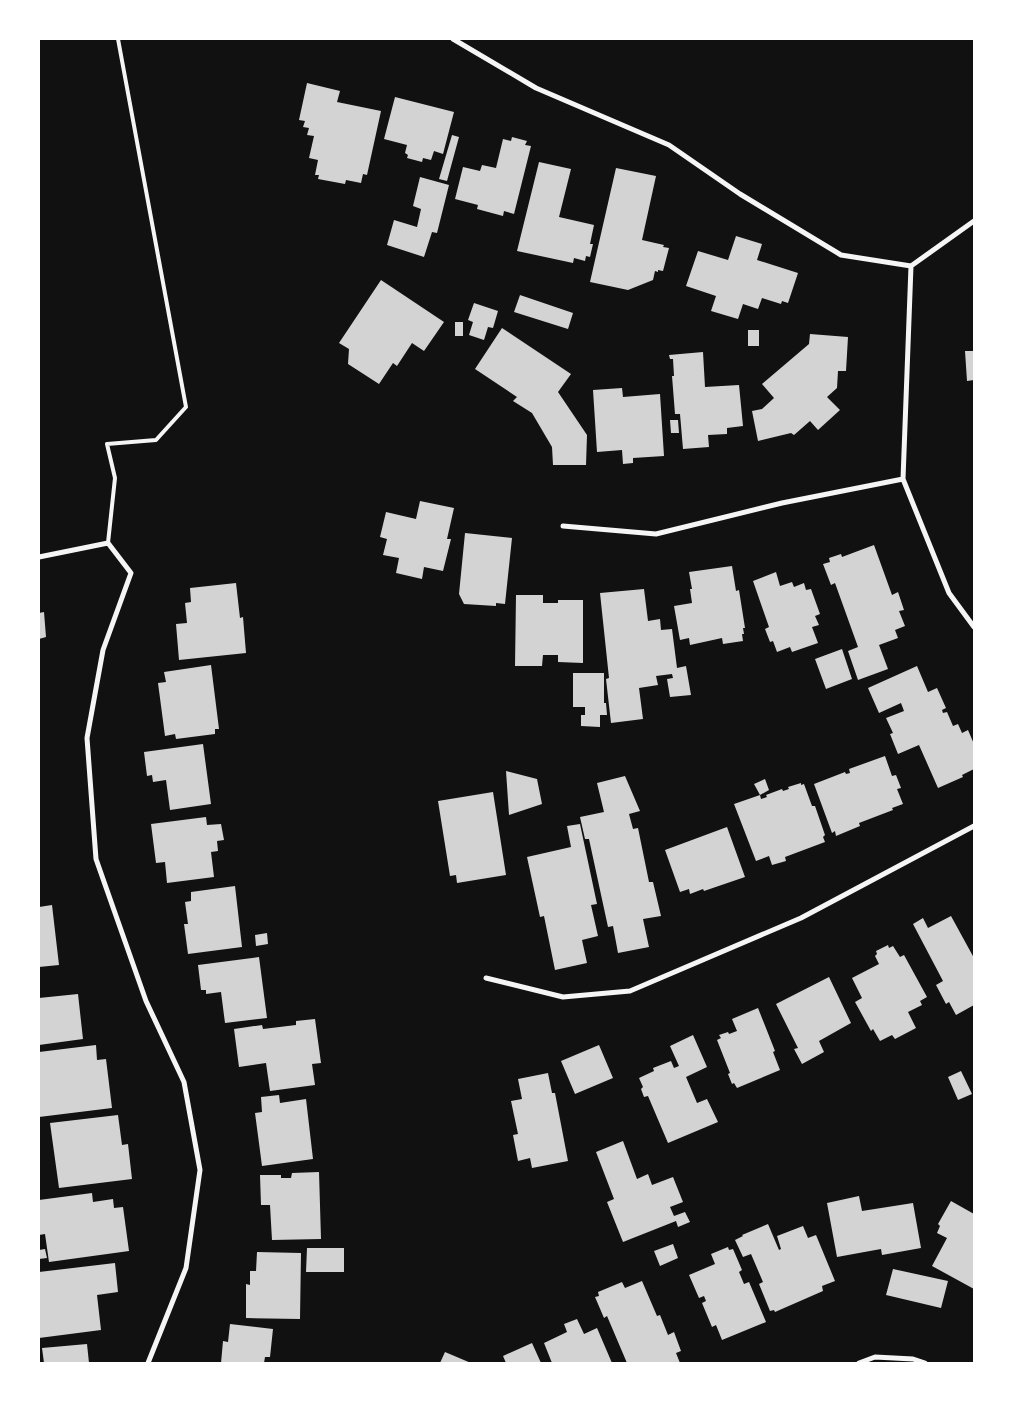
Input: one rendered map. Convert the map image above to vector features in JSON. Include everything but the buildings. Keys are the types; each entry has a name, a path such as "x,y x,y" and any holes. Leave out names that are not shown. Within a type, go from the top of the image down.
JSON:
{"street":[{"path":"453,39 536,88 669,145 740,194 841,256 912,266 974,221"},
{"path":"912,266 903,478 949,593 974,627"},
{"path":"563,526 656,534 782,503 903,478"},
{"path":"39,557 108,543 132,573 103,650 87,738 96,859 146,1001 184,1082 200,1170 186,1268 148,1363"},
{"path":"486,978 563,998 630,992 801,918 974,826"},
{"path":"859,1363 875,1357 913,1359 925,1363"}],"lane":[{"path":"108,543 115,478 107,444 156,440 186,407 118,39"}]}
